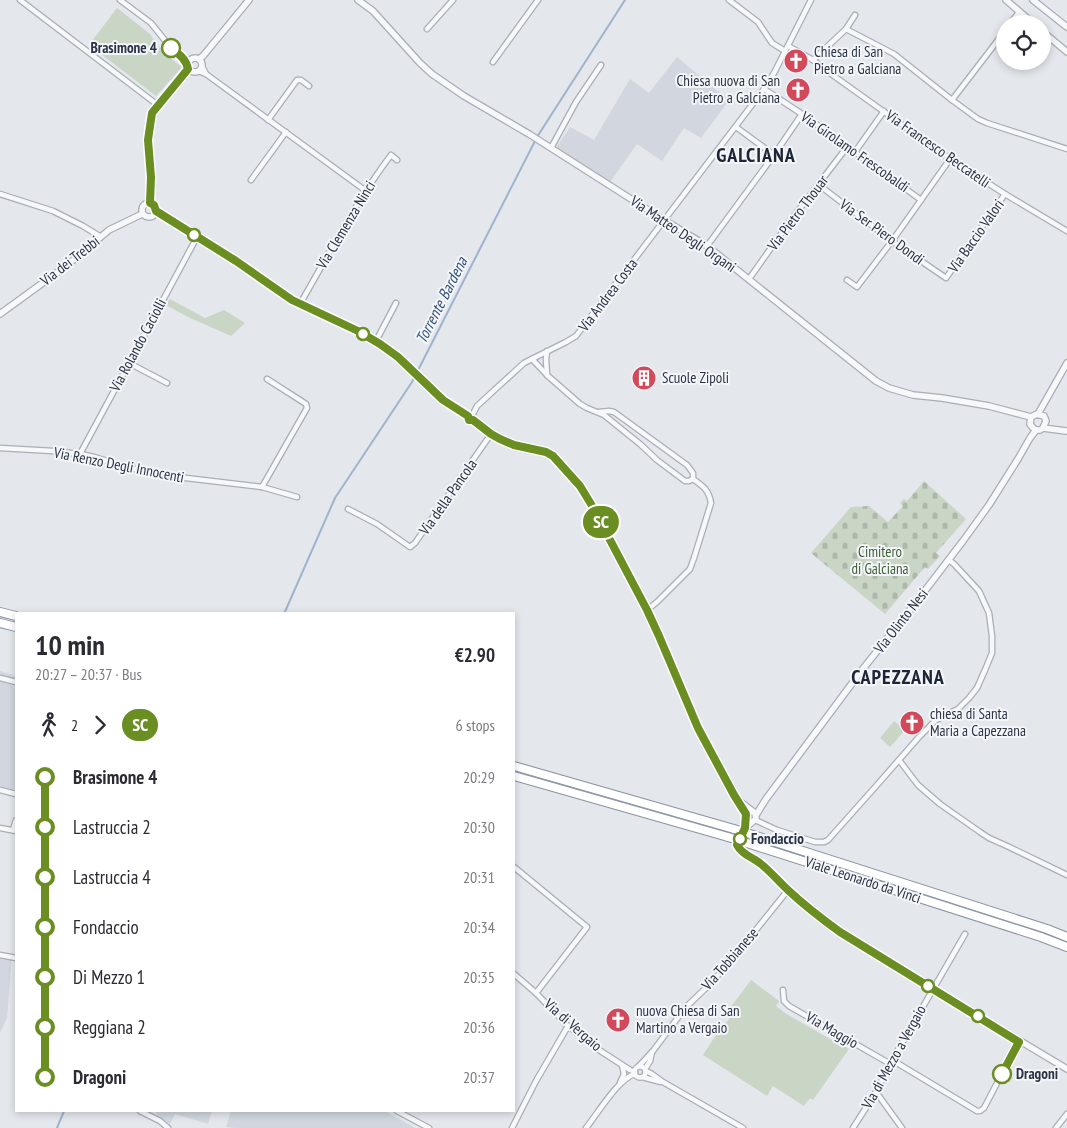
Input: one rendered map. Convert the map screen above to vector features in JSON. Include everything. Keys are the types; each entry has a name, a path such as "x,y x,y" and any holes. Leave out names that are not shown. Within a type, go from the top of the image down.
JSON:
{"highway":[{"path":"0,612 15,616"},
{"path":"0,623 15,627"},
{"name":"Viale Leonardo da Vinci","path":"515,766 734,829 1067,936"},
{"name":"Viale Leonardo da Vinci","path":"515,776 728,837 1067,947"}],"street":[{"path":"20,0 159,106"},
{"path":"120,0 151,24 171,48 182,57 188,70 195,72 249,0"},
{"name":"Via Matteo Degli Organi","path":"358,0 386,24 432,74 464,96 529,134 707,246 876,381 889,388 913,396 942,398 989,406 1031,417"},
{"path":"427,29 453,0"},
{"path":"493,62 538,0"},
{"path":"729,0 758,22 772,44 785,51"},
{"name":"Via Andrea Costa","path":"471,417 477,406 524,363 576,336 764,89 811,0"},
{"path":"1006,0 1023,15"},
{"path":"1033,0 1067,27"},
{"path":"813,60 846,29 855,15"},
{"path":"846,29 894,54 978,119 1067,149"},
{"path":"1051,39 1067,52"},
{"path":"952,100 996,43"},
{"name":"Via Francesco Beccatelli","path":"788,46 813,60 950,159 1067,231"},
{"path":"182,57 195,58 201,63 206,74 366,191"},
{"path":"150,203 151,177 148,140 152,113 188,70 191,58"},
{"path":"551,148 576,102 601,65"},
{"path":"268,120 297,80 309,86"},
{"name":"Via Girolamo Frescobaldi","path":"764,89 922,200"},
{"path":"855,152 884,111"},
{"path":"707,246 802,114"},
{"path":"736,127 774,154"},
{"path":"251,180 286,132"},
{"name":"Via Pietro Thouar","path":"749,279 847,147"},
{"name":"Via Clemenza Ninci","path":"300,304 366,191 391,155 397,160"},
{"path":"847,280 857,287 950,159"},
{"name":"Via Ser Piero Dondi","path":"819,185 892,241 946,278"},
{"path":"0,194 54,211 101,237"},
{"name":"Via Baccio Valori","path":"946,278 1005,194"},
{"path":"150,203 154,205 156,211 300,304 376,341 393,353 443,400 471,417 491,434 514,445 546,452 560,462 580,486 591,504 647,610 698,728 737,800 751,816 773,828 815,842 828,840 919,737 936,720 958,708 977,688 992,653 989,613 979,591 949,560"},
{"path":"150,203 145,204 141,208 142,214 150,218 156,211"},
{"name":"Via dei Trebbi","path":"0,314 66,266 109,230 142,214"},
{"name":"Via Rolando Caciolli","path":"80,454 197,237"},
{"path":"376,341 396,303"},
{"path":"548,351 546,359 548,376"},
{"path":"532,359 580,404 604,415 678,477 685,481 693,479"},
{"path":"129,363 167,383"},
{"path":"1044,428 1042,417 1048,397 1067,363"},
{"path":"262,487 307,408 303,402 267,379"},
{"path":"598,412 609,411 616,414 687,465 693,473 693,479"},
{"path":"609,419 612,414 616,414"},
{"path":"1034,414 1042,417 1066,431 1044,428 1040,430 1034,429 1030,424 1031,417 1034,414"},
{"name":"Via Olinto Nesi","path":"751,816 766,799 862,670 949,560 989,505 1018,459 1034,429"},
{"name":"Via della Pancola","path":"348,509 377,524 410,547 415,543 491,434"},
{"name":"Via Renzo Degli Innocenti","path":"0,448 80,454 152,474 262,487 297,497"},
{"path":"647,610 681,579 690,569 694,558 711,503 707,490 693,479"},
{"path":"0,678 15,682"},
{"path":"900,760 918,785 940,804 988,838 1067,875"},
{"path":"0,790 15,794"},
{"path":"751,816 738,843 738,848 762,864 813,912 840,932 1019,1042 1067,1069"},
{"path":"0,828 14,830"},
{"path":"515,868 586,927 536,993"},
{"name":"Via Tobbianese","path":"639,1066 653,1051 685,1008 731,961 788,890"},
{"name":"Via di Mezzo a Vergaio","path":"853,1128 876,1092 891,1062 965,934"},
{"path":"0,956 15,958"},
{"name":"Via di Vergaio","path":"515,975 536,993 568,1026 596,1048 635,1073 638,1077 663,1082"},
{"name":"Via Maggio","path":"783,990 784,1001 789,1006 887,1062 896,1063 977,1111 984,1108 1019,1042"},
{"path":"512,1128 536,1081 568,1026"},
{"name":"Via Tobbianese","path":"645,1070 653,1051"},
{"path":"620,1084 624,1074 622,1065"},
{"path":"586,1128 620,1084 628,1076 635,1073 636,1068 639,1066"},
{"name":"Via di Vergaio","path":"639,1066 642,1066 663,1082 743,1128"},
{"path":"642,1077 645,1075 645,1070"},
{"path":"876,1092 902,1128"},
{"path":"142,1112 168,1128"},
{"path":"399,1112 430,1128"},
{"path":"1056,1128 1067,1114"}],"shaded area":[{"path":"677,57 716,90 730,99 701,138 684,128 662,161 637,144 610,182 556,148 570,127 594,140 630,79 649,93"},
{"path":"0,671 15,676 15,790 0,786"},
{"path":"0,952 12,954 7,1018 0,1033"},
{"path":"157,1112 212,1112 208,1124 175,1114 170,1124 156,1114"},
{"path":"231,1112 387,1112 415,1128 236,1128 226,1127"}],"green space":[{"path":"117,8 150,34 158,46 182,67 156,96 89,45"},
{"path":"170,299 205,318 224,310 245,323 231,336 166,305"},
{"name":"Cimitero di Galciana","path":"924,481 966,519 936,553 940,556 928,569 925,567 885,614 811,553 851,507 869,506 888,522 903,506 900,503 904,499 907,501"},
{"path":"894,721 905,730 890,747 880,738"},
{"path":"751,980 779,1001 776,1006 785,1013 849,1049 813,1100 810,1098 804,1106 773,1086 767,1096 703,1055 718,1032 735,1012 730,1008"}],"waterway":[{"name":"Torrente Bardena","path":"537,137 625,0"},
{"name":"Torrente Bardena","path":"285,612 335,498 412,382 535,141"},
{"name":"Torrente Bardena","path":"57,1128 64,1112"}],"bus line":[{"name":"SC","path":"171,48 182,57 188,69 152,113 148,140 151,177 150,203 156,207 156,211 236,261 292,300 358,331 380,344 398,357 443,400 491,434 514,445 546,452 560,462 580,486 591,504 647,610 690,712 746,814 745,828 737,845 738,848 762,864 813,912 840,932 1019,1042 1002,1074"}],"place":[{"name":"Brasimone 4","path":"171,48"},
{"name":"Chiesa di San Pietro a Galciana","path":"796,61"},
{"name":"Chiesa nuova di San Pietro a Galciana","path":"798,90"},
{"name":"Scuole Zipoli","path":"644,378"},
{"name":"chiesa di Santa Maria a Capezzana","path":"912,723"},
{"name":"Fondaccio","path":"740,839"},
{"name":"nuova Chiesa di San Martino a Vergaio","path":"618,1020"},
{"name":"Dragoni","path":"1002,1074"}],"district":[{"name":"GALCIANA","path":"756,155"},
{"name":"CAPEZZANA","path":"898,677"}]}
